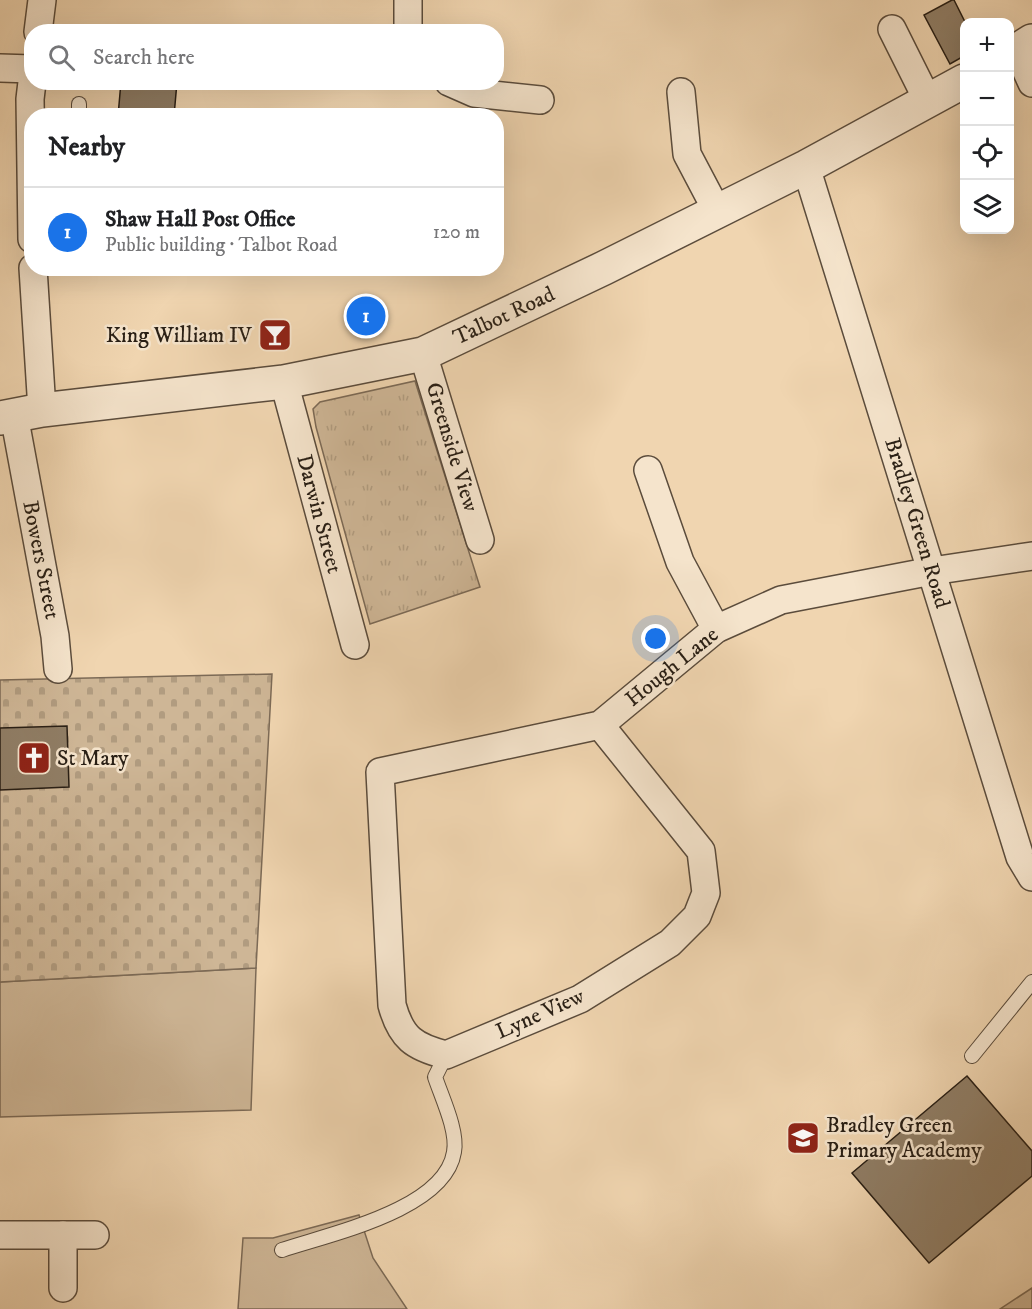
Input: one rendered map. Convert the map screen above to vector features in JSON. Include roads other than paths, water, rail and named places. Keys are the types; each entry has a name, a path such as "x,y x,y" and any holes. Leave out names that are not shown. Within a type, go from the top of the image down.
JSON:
{"street":[{"path":"39,24 42,0"},
{"path":"408,0 408,24"},
{"path":"892,29 928,101"},
{"path":"1019,49 1032,83"},
{"path":"0,68 24,69"},
{"name":"Talbot Road","path":"19,414 284,382 423,354 604,268 806,167 960,83"},
{"path":"32,90 32,108"},
{"path":"467,90 474,93 540,100"},
{"path":"681,92 687,154 717,211"},
{"name":"Bradley Green Road","path":"806,167 1020,857 1032,877"},
{"name":"Bowers Street","path":"32,276 19,414 55,636 58,669"},
{"name":"Greenside View","path":"423,354 480,540"},
{"name":"Darwin Street","path":"284,382 355,645"},
{"path":"648,470 680,561 716,629"},
{"name":"Hough Lane","path":"446,1055 427,1050 407,1039 397,1022 392,1005 380,772 600,726 716,629 781,600 932,571 1032,556"},
{"name":"Lyne View","path":"446,1055 580,999 670,943 696,916 706,892 701,851 600,726"},
{"path":"0,1235 95,1235"},
{"path":"63,1235 63,1288"}],"lane":[{"path":"972,1056 1032,982"},
{"path":"282,1250 397,1212 423,1197 440,1179 449,1168 455,1152 452,1127 435,1077 446,1055"}],"place":[{"name":"Shaw Hall Post Office","path":"366,316"},
{"name":"King William IV","path":"275,335"},
{"name":"St Mary","path":"34,758"},
{"name":"Bradley Green Primary Academy","path":"803,1138"}]}
